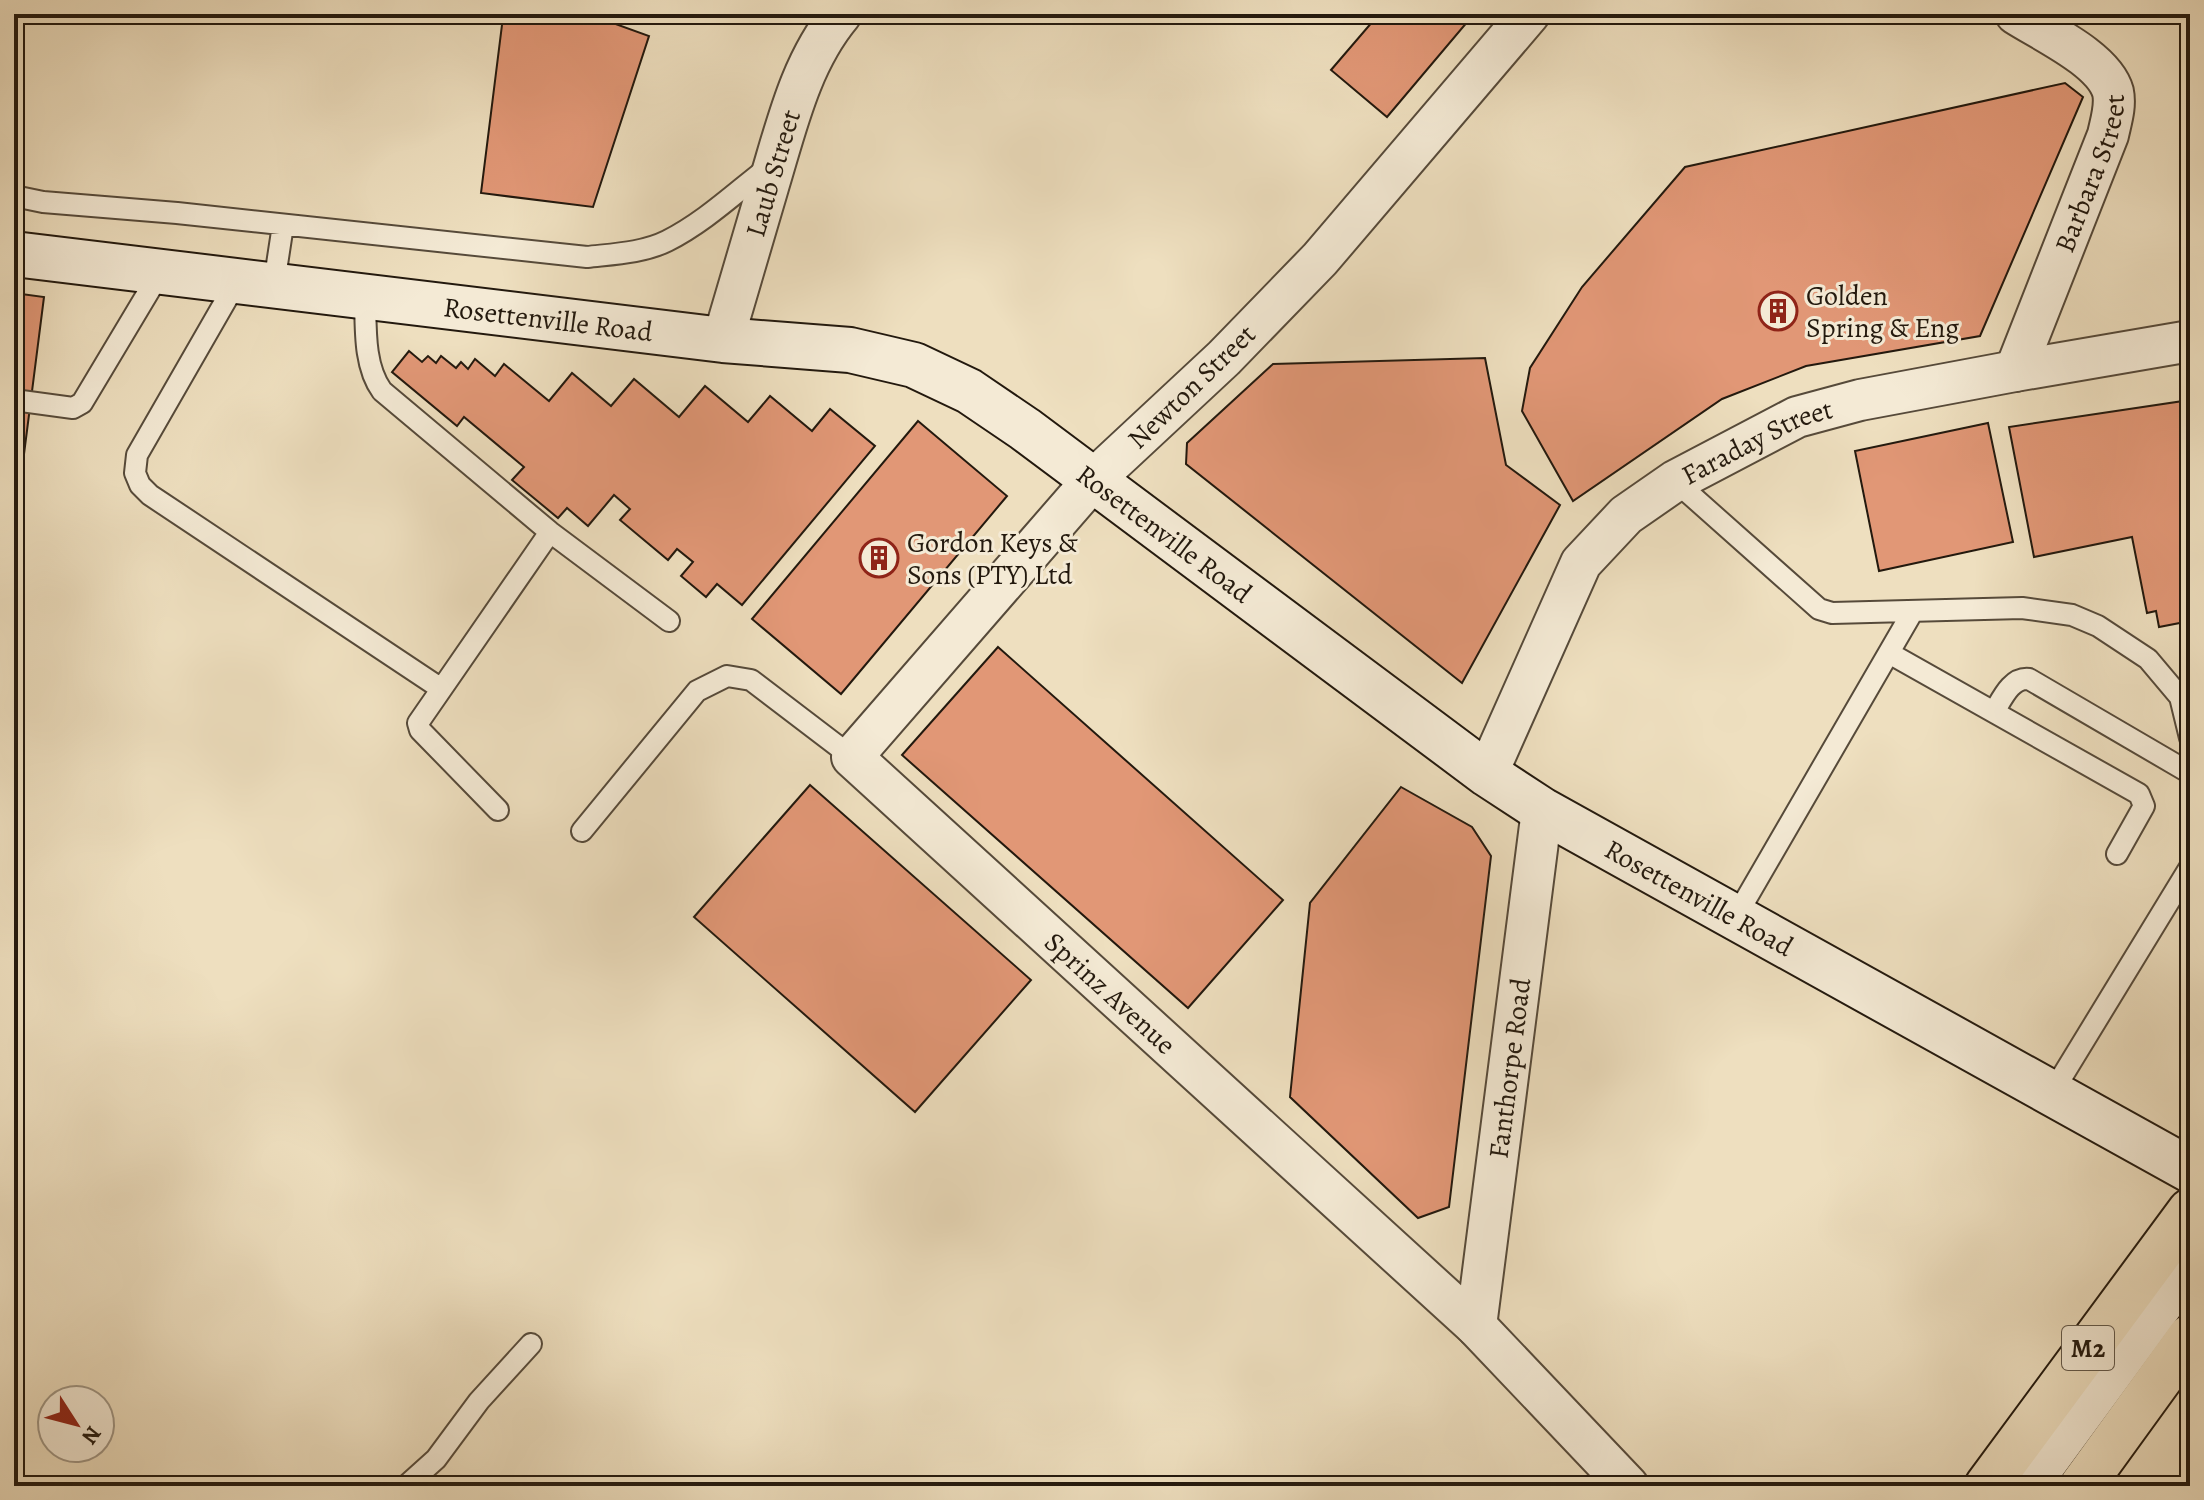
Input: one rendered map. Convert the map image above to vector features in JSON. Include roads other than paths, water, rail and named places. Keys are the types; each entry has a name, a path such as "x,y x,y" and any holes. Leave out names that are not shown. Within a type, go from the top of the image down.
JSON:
{"highway":[{"name":"M2","path":"1987,1486 2190,1211"},
{"path":"2082,1486 2190,1337"}],"main road":[{"name":"Rosettenville Road","path":"14,254 365,294 723,340 850,350 914,365 969,391 1487,774 1542,810 2190,1170"},
{"path":"2027,1486 2190,1264"}],"street":[{"name":"Laub Street","path":"723,340 806,69 841,14"},
{"name":"Newton Street","path":"852,757 1092,481 1224,358 1320,259 1529,14"},
{"name":"Barbara Street","path":"2015,371 2108,135 2114,110 2113,93 2098,66 2016,14"},
{"name":"Faraday Street","path":"1487,774 1581,563 1626,515 1675,481 1797,417 1860,400 2190,341"},
{"name":"Sprinz Avenue","path":"852,757 1476,1326 1628,1486"},
{"name":"Fanthorpe Road","path":"1476,1326 1542,810"}],"lane":[{"path":"14,196 43,202 177,213 587,257 666,242 694,225 776,161"},
{"path":"283,225 256,282 137,455 135,473 140,485 205,532 440,688"},
{"path":"14,400 73,408 82,403 161,271"},
{"path":"365,294 371,366 382,391 550,532 669,621"},
{"path":"1675,481 1819,609 1832,613 2022,608 2072,615 2098,626 2148,659 2162,674 2180,697 2190,738"},
{"path":"498,810 420,730 419,719 550,532"},
{"path":"1735,918 1913,611"},
{"path":"1889,653 2139,794 2144,806 2117,854"},
{"name":"Sprinz Avenue","path":"582,831 697,691 727,676 751,680 852,757"},
{"path":"1994,712 2014,682 2021,678 2029,679 2190,773"},
{"path":"2052,1093 2190,867"},
{"path":"406,1486 436,1459 479,1401 531,1344"}],"place":[{"name":"Golden Spring & Eng","path":"1778,311"},
{"name":"Gordon Keys & Sons (PTY) Ltd","path":"879,558"}]}
